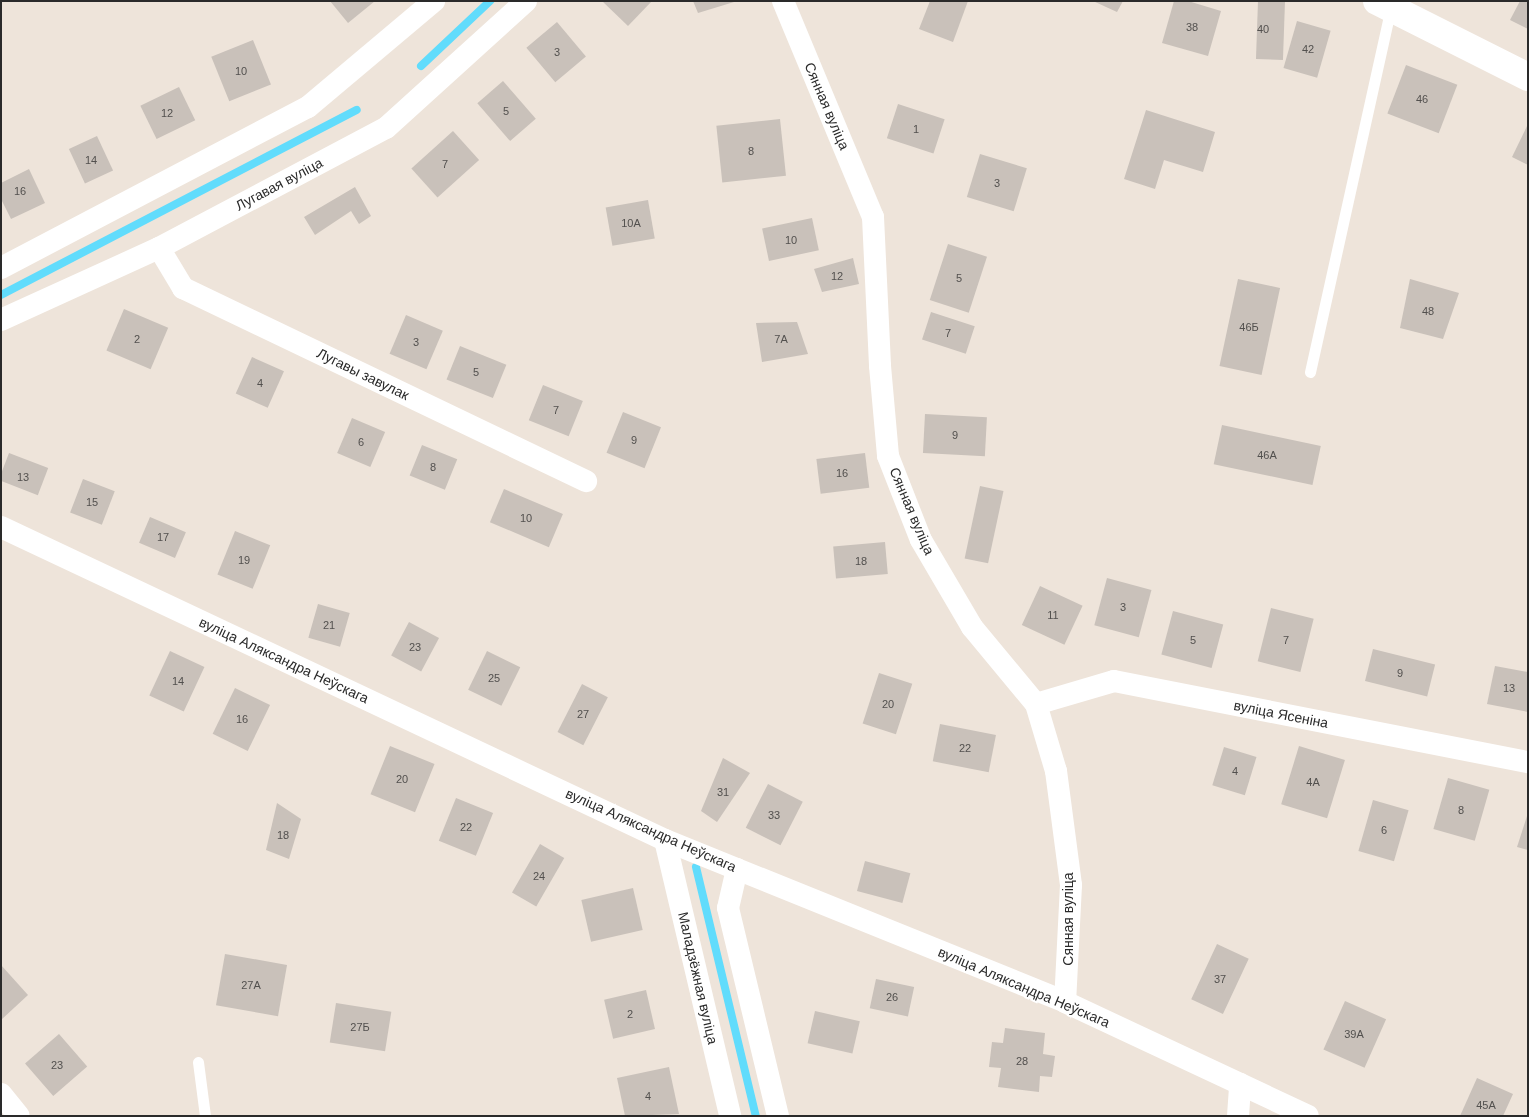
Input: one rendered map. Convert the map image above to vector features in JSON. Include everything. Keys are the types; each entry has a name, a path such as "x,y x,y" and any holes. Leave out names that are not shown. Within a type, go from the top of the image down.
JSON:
{"main road":[{"path":"1384,5 1528,78"}],"street":[{"path":"1,268 308,106 434,1"},
{"name":"Лугавая вуліца","path":"1,320 159,248 386,128 526,1"},
{"name":"Сянная вуліца","path":"783,1 873,217 880,366 888,456 921,540 972,627 1036,704 1056,771 1071,884 1065,1002"},
{"name":"Лугавы завулак","path":"159,248 183,288 586,481"},
{"name":"вуліца Аляксандра Неўскага","path":"1,527 665,840 1065,1002 1308,1116"},
{"name":"вуліца Ясеніна","path":"1036,704 1114,681 1528,762"},
{"name":"Маладзёжная вуліца","path":"665,840 730,1116"},
{"path":"737,869 728,908 778,1116"},
{"path":"1238,1116 1240,1084"},
{"path":"1,1094 20,1116"}],"lane":[{"path":"1310,372 1384,5"},
{"path":"198,1062 205,1116"}],"building":[{"path":"330,1 375,1 348,23"},
{"path":"602,1 652,1 628,26"},
{"path":"693,1 734,1 734,2 698,13"},
{"path":"930,1 968,1 953,42 919,29"},
{"path":"1093,1 1123,1 1117,12"},
{"path":"1174,1 1188,1 1221,11 1208,56 1162,43"},
{"path":"1258,1 1285,2 1283,60 1256,59"},
{"path":"1520,1 1528,1 1528,29 1510,20"},
{"path":"1297,21 1331,31 1317,78 1283,68"},
{"path":"557,22 586,56 555,82 526,48"},
{"path":"253,40 271,85 229,101 211,57"},
{"path":"1406,65 1457,85 1439,133 1387,114"},
{"path":"503,81 536,119 510,141 477,103"},
{"path":"179,87 195,120 157,139 140,106"},
{"path":"898,104 945,119 933,153 887,138"},
{"path":"1146,110 1215,132 1203,172 1164,160 1155,189 1124,179"},
{"path":"780,119 786,176 722,182 716,126"},
{"path":"1528,124 1528,165 1512,157"},
{"path":"453,131 479,160 437,197 411,168"},
{"path":"97,136 113,170 85,184 69,149"},
{"path":"980,154 1027,168 1014,211 967,197"},
{"path":"29,169 45,203 11,219 1,199 1,183"},
{"path":"355,187 371,216 359,224 351,211 315,235 304,217"},
{"path":"648,200 655,238 612,246 606,207"},
{"path":"812,218 819,250 769,261 762,229"},
{"path":"948,244 987,257 969,313 930,300"},
{"path":"853,258 859,284 822,292 814,269"},
{"path":"1238,279 1280,288 1262,375 1219,366"},
{"path":"1410,279 1459,293 1443,339 1400,328"},
{"path":"124,309 168,328 151,369 106,350"},
{"path":"931,312 975,326 966,354 922,340"},
{"path":"406,315 443,331 426,369 390,354"},
{"path":"797,322 808,354 762,362 756,323"},
{"path":"460,346 506,365 493,398 447,379"},
{"path":"252,357 284,371 268,408 236,394"},
{"path":"543,385 583,401 569,436 529,420"},
{"path":"623,412 661,427 645,468 607,453"},
{"path":"925,414 987,417 985,456 923,453"},
{"path":"352,418 385,432 370,467 337,453"},
{"path":"1222,425 1321,446 1312,485 1214,464"},
{"path":"422,445 457,459 445,490 410,476"},
{"path":"9,453 48,468 38,495 1,481 1,474"},
{"path":"865,453 869,488 821,494 816,459"},
{"path":"83,479 115,491 102,525 70,513"},
{"path":"980,486 1003,491 988,563 965,558"},
{"path":"504,489 563,514 549,547 490,522"},
{"path":"150,517 186,532 175,558 139,543"},
{"path":"235,531 270,545 253,589 217,575"},
{"path":"885,542 888,574 836,578 833,547"},
{"path":"1107,578 1151,590 1139,637 1094,625"},
{"path":"1040,586 1083,606 1064,645 1022,625"},
{"path":"318,604 350,613 340,647 308,638"},
{"path":"1271,608 1314,619 1300,672 1258,661"},
{"path":"1173,611 1223,624 1212,668 1161,654"},
{"path":"409,622 439,638 421,672 391,656"},
{"path":"1373,649 1435,664 1427,697 1365,681"},
{"path":"170,651 204,667 184,711 149,695"},
{"path":"487,651 520,667 501,706 468,690"},
{"path":"1495,666 1528,672 1528,712 1487,704"},
{"path":"879,673 912,684 896,734 863,723"},
{"path":"582,684 608,697 583,745 557,732"},
{"path":"235,688 270,705 248,751 213,734"},
{"path":"940,724 996,735 989,772 933,761"},
{"path":"390,746 435,764 415,812 371,794"},
{"path":"1299,746 1345,760 1327,818 1281,804"},
{"path":"1224,747 1257,757 1245,795 1212,785"},
{"path":"723,758 750,773 717,822 701,811"},
{"path":"1448,778 1489,790 1475,841 1433,829"},
{"path":"768,784 803,802 781,845 746,828"},
{"path":"456,798 493,813 476,856 439,841"},
{"path":"1373,800 1409,810 1394,861 1358,851"},
{"path":"277,803 301,819 289,859 266,850"},
{"path":"1528,813 1528,850 1517,847"},
{"path":"540,844 564,858 536,906 512,892"},
{"path":"865,861 910,873 902,903 857,891"},
{"path":"633,888 643,930 591,942 581,900"},
{"path":"1217,944 1249,959 1223,1014 1191,999"},
{"path":"225,954 287,965 278,1016 216,1005"},
{"path":"1,965 28,995 1,1020"},
{"path":"876,979 914,987 908,1016 870,1008"},
{"path":"646,990 655,1029 613,1039 604,1000"},
{"path":"1345,1001 1386,1019 1365,1068 1323,1049"},
{"path":"336,1003 391,1012 385,1051 330,1043"},
{"path":"815,1011 860,1021 852,1054 808,1043"},
{"path":"1005,1028 1045,1033 1043,1054 1055,1056 1052,1077 1040,1076 1039,1092 998,1087 1001,1068 989,1067 992,1042 1003,1043"},
{"path":"59,1034 87,1066 53,1096 25,1064"},
{"path":"669,1067 679,1114 625,1116 617,1078"},
{"path":"1477,1078 1513,1094 1503,1116 1460,1116"}],"waterway":[{"path":"421,66 490,1"},
{"path":"1,295 357,110"},
{"path":"696,867 756,1116"}]}
